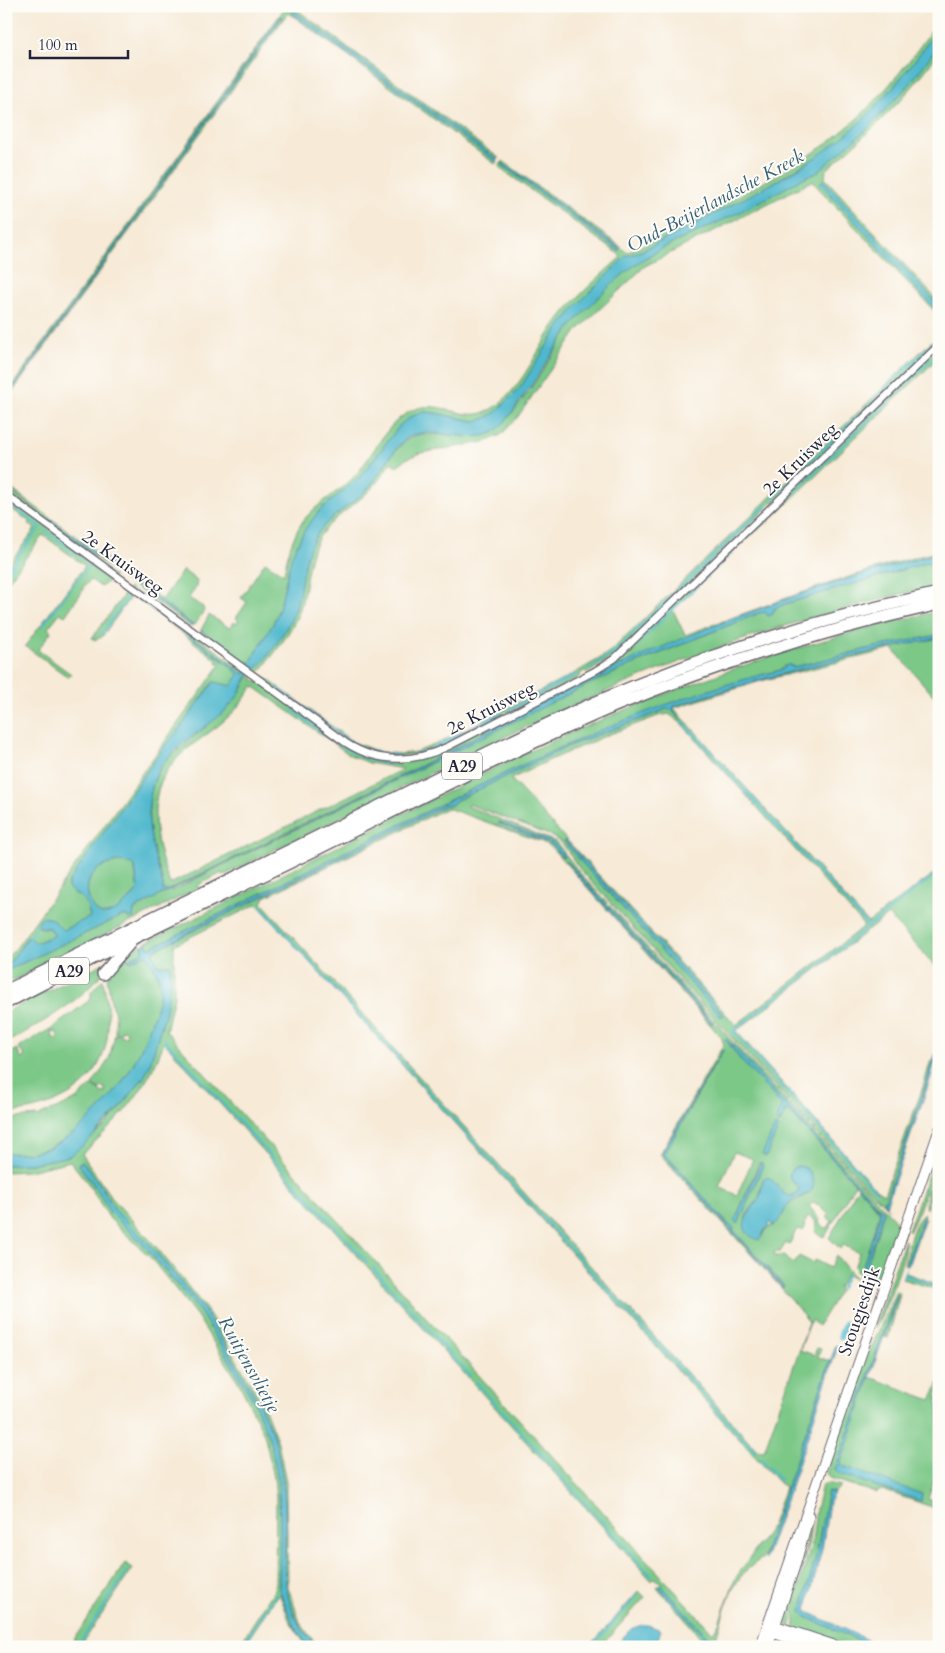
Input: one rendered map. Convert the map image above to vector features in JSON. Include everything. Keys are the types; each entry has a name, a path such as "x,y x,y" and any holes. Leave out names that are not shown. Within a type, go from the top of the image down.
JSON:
{"highway":[{"name":"A29","path":"6,991 494,750 595,703 671,672 758,642 863,611 939,593"},
{"name":"A29","path":"6,1003 545,737 620,704 780,646 856,624 939,604"},
{"name":"A29","path":"103,974 132,940"}],"street":[{"name":"2e Kruisweg","path":"6,495 343,741 362,752 382,758 405,759 426,756 446,748 614,659 939,345"},
{"name":"Stougjesdijk","path":"772,1629 804,1536 819,1476 939,1130"},
{"path":"772,1629 840,1647"},
{"path":"760,1647 772,1629"},
{"path":"768,1647 772,1629"},
{"path":"772,1629 812,1647"}],"green space":[{"path":"280,6 286,10 290,8 288,6 292,6 499,158 498,160 294,11 292,12 497,162 495,164 289,13 6,401 282,17 6,397 6,394 284,9"},
{"path":"939,20 939,27 917,58 885,97 860,123 826,151 766,187 639,252 626,256 577,305 557,330 520,388 496,412 484,419 474,421 424,412 401,424 360,477 320,510 305,529 292,555 280,606 273,624 250,663 242,661 201,630 209,615 230,628 234,622 237,623 238,620 236,618 247,602 241,598 265,562 284,574 290,546 303,521 314,509 352,479 397,420 418,408 438,407 467,414 477,414 498,405 516,386 559,319 621,257 500,168 499,166 503,161 626,252 631,251 794,165 837,136 898,75","holes":["502,163 620,248 619,251"]},
{"path":"939,45 939,52 914,85 872,129 826,170 825,178 939,302 939,316 812,181 645,266 578,330 517,418 501,435 485,442 421,453 406,459 396,467 391,462 371,489 329,525 314,547 297,618 259,673 353,742 379,752 400,754 416,752 439,743 568,677 613,649 939,334 939,343 774,502 771,501 770,505 621,651 588,673 585,671 581,673 580,677 508,713 507,711 504,712 504,716 432,752 430,749 427,750 428,753 388,757 355,747 251,672 276,643 291,619 297,602 304,561 315,537 328,522 373,483 403,443 411,437 421,434 481,436 494,430 520,403 579,317 615,281 656,252 739,212 807,176 815,174 867,129 904,90"},
{"path":"939,347 939,357 769,521 756,531 673,610 685,635 843,579 939,551 939,553 802,594 734,619 619,666 550,698 424,764 171,889 172,891 587,685 759,613 765,612 768,616 773,614 774,609 785,604 939,559 939,585 865,603 756,635 684,660 587,700 465,756 223,876 222,873 198,885 199,888 6,984 6,971 120,917 126,915 129,919 133,918 134,910 162,894 162,881 149,822 150,797 153,784 165,761 228,708 250,675 253,677 253,680 258,681 359,752 419,759 597,672 768,517 767,515","holes":["253,686 350,755 369,763 403,769 170,884 161,856 156,826 155,811 161,782 168,769 180,755 230,715 241,704"]},
{"path":"6,485 162,600 183,570 197,581 196,587 189,598 203,607 204,611 193,625 49,520 192,626 190,627 6,493 6,489 40,513 6,487"},
{"path":"6,496 114,577 101,587 91,580 82,588 84,589 65,616 60,613 48,628 51,632 38,650 71,674 68,677 25,646 85,566 43,535 6,584 6,568 35,529 29,524 30,522 6,505"},
{"path":"129,588 246,672 244,674 148,605 234,669 239,675 231,686 213,682 167,743 69,881 67,885 72,891 83,897 88,906 90,917 63,930 52,919 43,917 37,925 40,928 48,928 55,935 36,943 28,936 10,962 6,964 6,959 16,948 220,665 217,660 132,595 102,637 95,640 92,638"},
{"path":"939,611 939,635 871,648 794,667 784,666 781,670 683,699 635,717 541,756 152,947 149,948 144,943 498,766 603,719 745,665 841,636"},
{"path":"939,638 939,702 893,649 761,681 674,708 868,923 939,870 939,970 888,915 736,1031 877,1190 884,1194 930,1063 939,1047 934,1056 927,1082 887,1196 883,1200 889,1209 871,1192 579,868 562,843 549,835 468,804 467,806 556,842 580,873 896,1221 898,1232 889,1261 883,1271 874,1278 861,1278 884,1211 878,1207 726,1038 740,1059 782,1105 780,1123 786,1111 789,1111 855,1184 826,1235 823,1237 815,1232 815,1220 808,1216 803,1231 800,1229 796,1231 789,1245 786,1243 780,1252 774,1252 774,1256 782,1255 794,1264 799,1256 813,1263 815,1260 830,1268 836,1255 856,1280 846,1274 838,1288 840,1290 818,1326 811,1320 800,1350 814,1355 817,1348 821,1349 818,1357 830,1361 763,1558 743,1574 727,1603 716,1638 724,1647 709,1647 657,1587 661,1583 655,1578 652,1581 164,1042 150,1075 131,1104 82,1154 111,1197 158,1249 207,1310 263,1404 278,1442 286,1481 288,1587 300,1622 319,1647 316,1647 301,1628 293,1612 287,1592 283,1480 275,1439 260,1405 204,1310 148,1243 115,1210 101,1186 83,1162 80,1162 81,1168 99,1192 110,1212 142,1243 201,1313 254,1401 270,1441 278,1477 280,1518 279,1589 294,1626 309,1647 306,1646 289,1620 280,1595 277,1596 243,1647 238,1647 275,1589 276,1498 274,1477 264,1434 239,1383 197,1316 149,1256 110,1219 87,1182 70,1161 29,1171 6,1172 6,1165 31,1164 70,1156 105,1126 144,1077 149,1067 166,1011 170,986 170,965 158,965 153,951 571,745 667,709 671,710 682,721 673,709 674,706 739,686 805,668","holes":["669,714 681,723 864,926 736,1025 511,779 610,734 658,716","447,808 542,842 551,847 721,1037 724,1044 660,1154 782,1289 809,1322 764,1451 757,1450 262,903 265,897","499,822 552,842 559,848 564,856 563,858 551,844 499,823","565,840 723,1015 720,1016 569,848","566,861 567,861 712,1024","257,904 779,1483 785,1487 771,1527 735,1579 719,1623 713,1633 166,1031 174,996 174,945","723,1050 664,1153 728,1224 733,1227 734,1231 784,1286 782,1288 662,1153","734,1152 753,1159 737,1195 719,1187","759,1163 763,1165 738,1224 735,1220","799,1166 806,1168 813,1186 808,1194 789,1204 774,1225 766,1229 760,1239 755,1238 745,1227 746,1216 759,1198 763,1180 767,1177 790,1197 799,1191 799,1186 791,1181 794,1167","814,1202 829,1215 827,1217 832,1221 828,1228 819,1222 820,1220 809,1206","660,1586 714,1644 712,1645"]},
{"path":"132,852 138,890 116,910 107,914 100,913 89,900 90,880 96,871 107,864 124,862"},
{"path":"142,944 143,952 127,960 131,961 143,955 147,956 159,980 159,997 143,1044 121,1083 108,1102 75,1133 56,1144 37,1151 22,1154 6,1153 6,1119 37,1116 40,1118 40,1115 76,1099 78,1100 91,1086 105,1093 105,1088 101,1087 100,1089 92,1085 109,1059 115,1034 126,1036 127,1031 122,1030 121,1033 115,1033 115,1016 107,978 127,954"},
{"path":"110,960 112,961 101,975 70,1004 6,1043 6,1012"},
{"path":"103,979 108,1010 108,1029 105,1049 98,1066 88,1080 60,1100 25,1111 6,1113 6,1055 17,1049 21,1059 25,1056 18,1048 50,1029 54,1039 59,1037 51,1029 91,999 91,992"},
{"path":"939,1155 939,1172 926,1209 925,1205"},
{"path":"931,1166 927,1189 909,1232 908,1231"},
{"path":"858,1187 880,1212 860,1275 856,1272 855,1265 859,1253 843,1245 840,1249 829,1238"},
{"path":"924,1214 906,1265 904,1264 911,1237 916,1223"},
{"path":"905,1240 895,1282 878,1324 874,1328"},
{"path":"906,1273 939,1285 939,1290 902,1279"},
{"path":"896,1291 900,1295 888,1338 884,1337 897,1294 835,1470 839,1474 921,1500 840,1465 870,1377 931,1400 939,1382 937,1404 939,1406 939,1466 928,1499 939,1503 938,1509 882,1490 875,1493 830,1478 826,1474 864,1359 870,1351"},
{"path":"828,1483 841,1486 834,1493 828,1491 816,1557 801,1612 806,1617 873,1647 847,1647 794,1629 793,1608 812,1542 816,1509 822,1485"},
{"path":"812,1514 809,1540 802,1568 799,1567 806,1550 807,1543 805,1542"},
{"path":"125,1563 133,1568 80,1647 69,1647"},
{"path":"797,1568 802,1569 791,1607 792,1620 790,1628 784,1616 786,1600"},
{"path":"639,1591 645,1597 600,1647 589,1647"}],"water":[{"path":"294,11 498,160 497,162 292,13"},
{"path":"282,17 6,399 6,397"},
{"path":"939,27 939,45 909,85 867,129 815,174 807,176 639,262 612,284 578,318 512,412 497,430 488,435 477,436 429,433 409,437 398,447 364,493 322,528 311,545 305,563 295,611 278,641 262,664 251,672 237,697 228,708 171,755 155,778 151,791 149,805 150,832 163,891 277,838 162,894 134,910 133,918 129,919 126,915 122,916 6,971 6,964 10,962 29,936 36,943 55,935 49,928 37,926 43,917 52,919 63,930 90,917 85,901 68,888 69,881 167,743 214,682 231,686 239,675 234,669 148,605 244,674 249,667 200,631 242,661 250,663 273,624 280,606 292,555 305,529 320,510 360,477 401,424 412,416 424,412 474,421 484,419 496,412 520,388 557,330 577,305 626,256 639,252 783,178 843,137 887,94","holes":["119,862 133,864 138,891 116,910 107,914 100,913 94,909 90,901 88,882 94,873 103,866"]},
{"path":"502,163 620,249 619,251 503,166"},
{"path":"823,180 939,306 939,313 820,183"},
{"path":"49,519 193,625 48,521"},
{"path":"939,553 939,559 785,604 774,609 773,614 768,616 765,612 759,613 587,685 307,824 558,695 685,637 853,577"},
{"path":"939,635 939,638 805,668 674,706 673,709 682,721 671,710 667,709 571,745 154,950 153,954 158,965 170,964 170,986 166,1011 149,1067 144,1077 118,1111 85,1144 70,1156 31,1164 6,1165 6,1153 25,1153 43,1150 65,1139 102,1107 128,1073 147,1035 159,996 160,985 158,977 147,956 143,955 131,961 127,960 143,952 143,945 146,943 148,947 152,947 508,772 642,714 734,682 784,669 784,666 794,667 871,648"},
{"path":"499,822 552,842 559,848 564,857 551,844"},
{"path":"565,840 724,1015 720,1016 569,848"},
{"path":"567,861 713,1023 712,1024 578,876"},
{"path":"726,1038 878,1207 884,1211 863,1276 860,1275 880,1211 789,1111 785,1111 779,1124 776,1122 782,1105 740,1059"},
{"path":"939,1049 886,1206 883,1200 887,1196 927,1082 934,1056"},
{"path":"723,1050 665,1153 728,1224 733,1227 734,1231 783,1288 662,1153"},
{"path":"775,1126 778,1128 766,1157 762,1155"},
{"path":"80,1162 83,1162 101,1186 115,1210 148,1243 204,1310 260,1405 275,1439 283,1480 287,1592 293,1612 301,1628 316,1647 309,1647 294,1626 279,1589 280,1518 278,1477 270,1441 254,1401 201,1313 142,1243 110,1212 99,1192 79,1165"},
{"path":"761,1162 763,1165 738,1224 735,1220"},
{"path":"799,1166 810,1173 813,1182 811,1191 792,1201 778,1222 772,1226 771,1223 768,1224 769,1227 765,1229 761,1238 758,1240 750,1235 744,1225 745,1220 760,1196 763,1179 766,1177 770,1179 781,1191 792,1196 798,1193 799,1188 790,1179 789,1174 793,1168"},
{"path":"923,1217 925,1218 908,1266 906,1265"},
{"path":"897,1294 840,1465 922,1494 921,1501 839,1474 835,1470"},
{"path":"836,1345 838,1346 765,1559 768,1542"},
{"path":"828,1491 834,1493 829,1502 822,1549 806,1611 882,1647 873,1647 806,1617 801,1612 816,1557"},
{"path":"661,1585 714,1644 712,1645 659,1587"},
{"path":"648,1625 661,1630 656,1645 660,1647 616,1647 633,1628"}],"waterway":[{"path":"773,498 939,337"},
{"path":"771,514 939,352"},
{"path":"6,501 40,527"},
{"path":"588,668 612,654 766,505"},
{"path":"625,656 763,522"},
{"path":"6,573 40,527"},
{"path":"46,531 112,579"},
{"path":"42,626 91,563"},
{"path":"101,634 131,593"},
{"path":"509,709 577,674"},
{"path":"277,688 363,749"},
{"path":"292,709 349,750 374,761 388,764"},
{"path":"433,748 501,713"},
{"path":"682,721 868,926"},
{"path":"368,750 400,756"},
{"path":"417,754 426,751"},
{"path":"876,1191 733,1031 939,872"},
{"path":"260,906 755,1452"},
{"path":"29,937 38,925"},
{"path":"165,1040 367,1262"},
{"path":"373,1268 470,1376"},
{"path":"903,1277 906,1270"},
{"path":"841,1288 847,1275"},
{"path":"904,1275 939,1287"},
{"path":"841,1336 845,1324"},
{"path":"476,1382 652,1577"},
{"path":"761,1459 780,1480"},
{"path":"77,1647 128,1570"},
{"path":"241,1647 276,1595"},
{"path":"591,1647 637,1596"}],"water label":[{"name":"Oud-Beijerlandsche Kreek","path":"715,200"},
{"name":"Ruitjensvlietje","path":"250,1364"}]}
